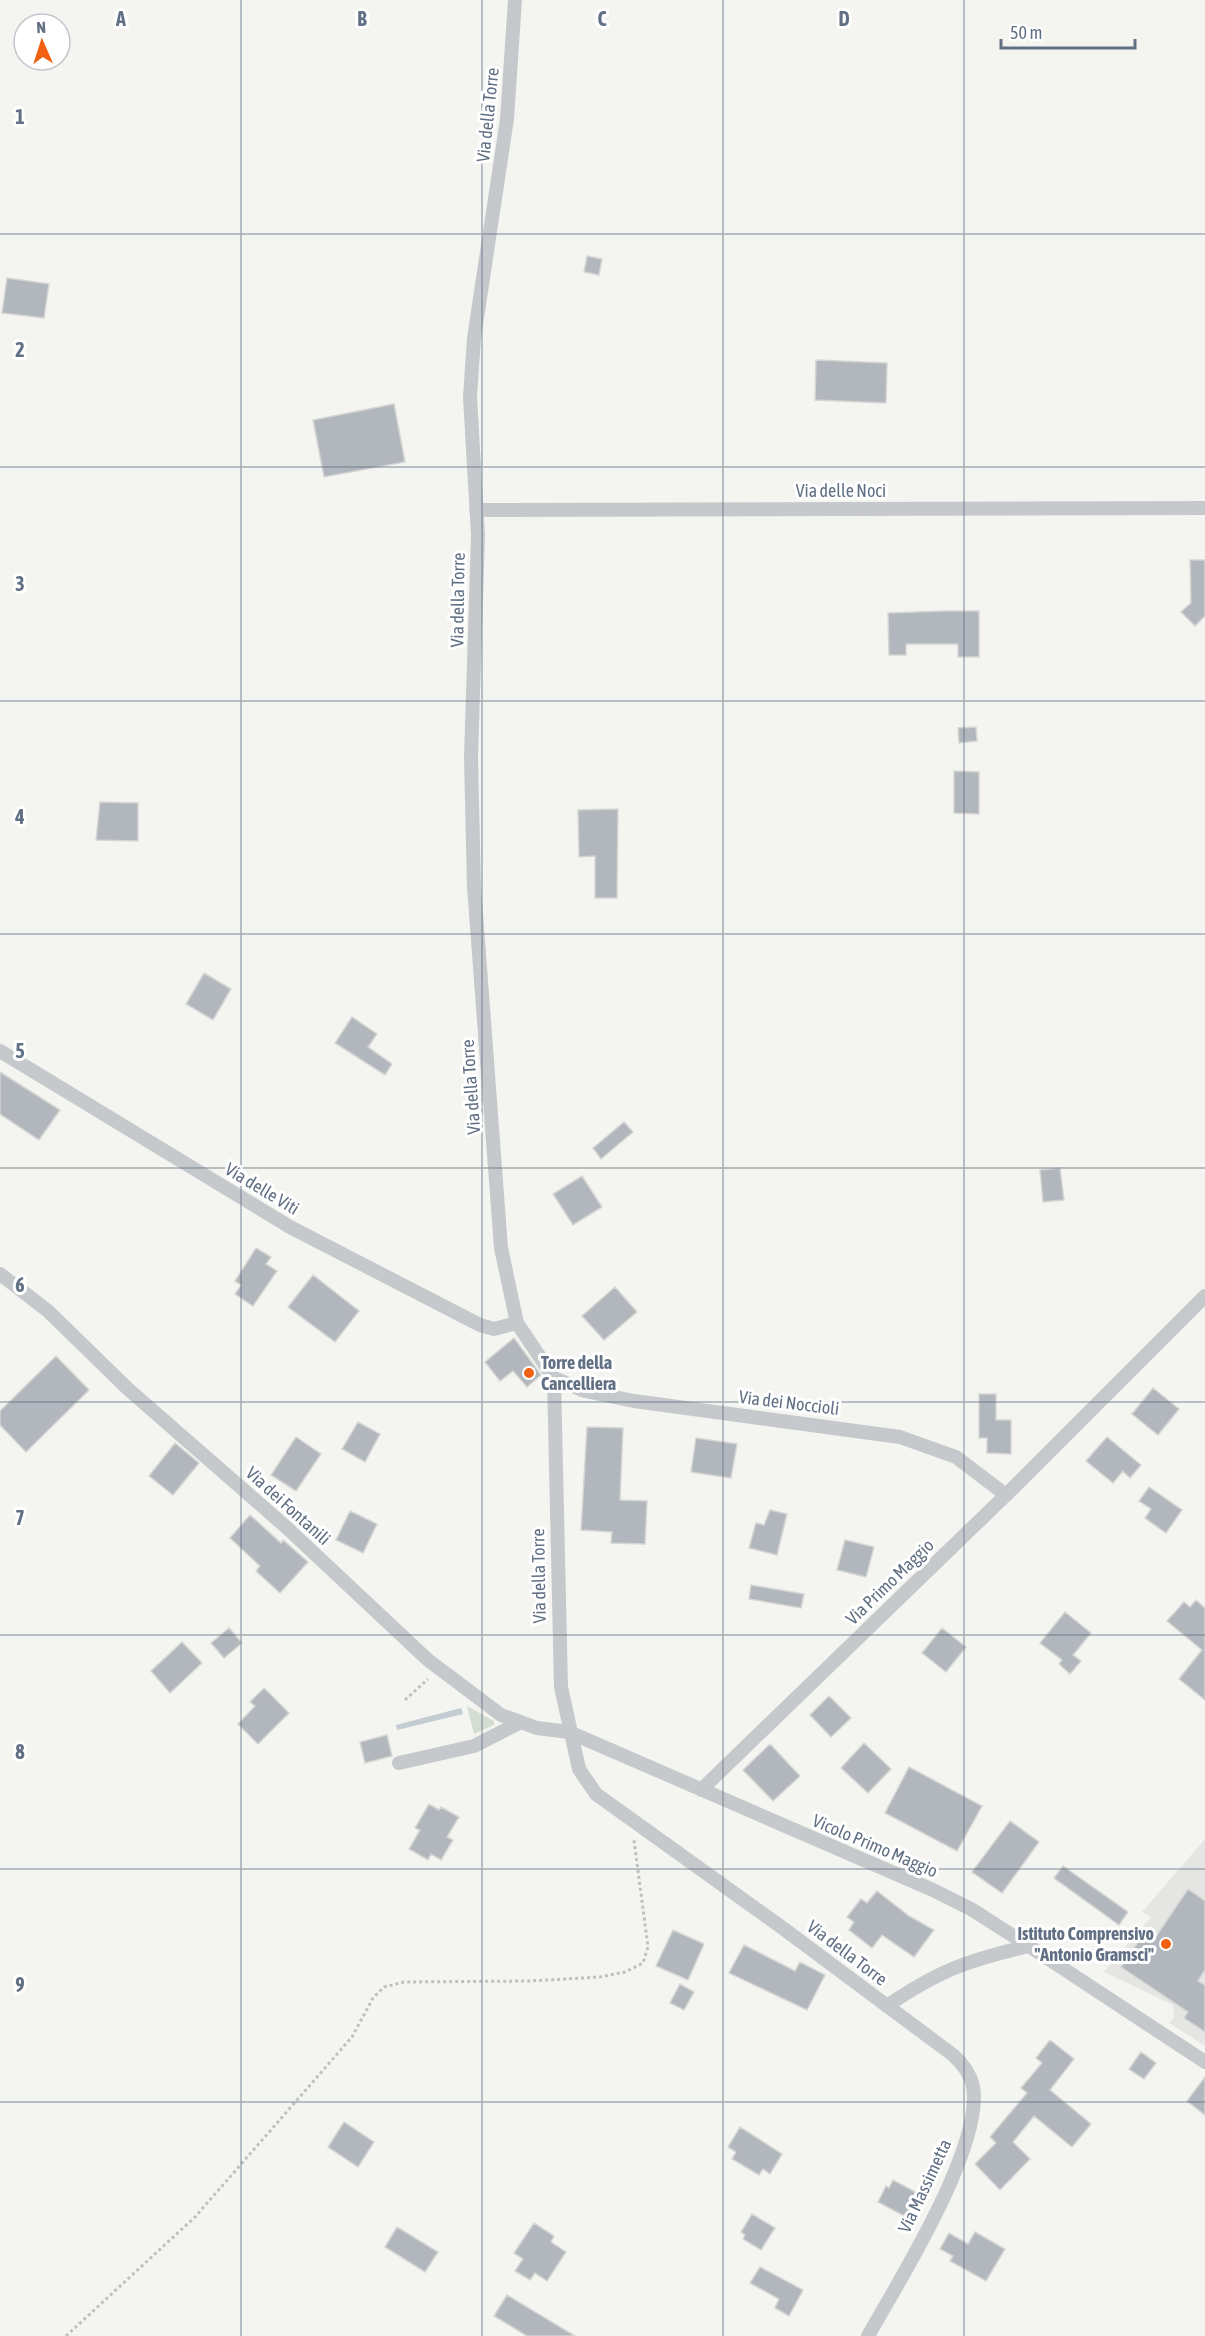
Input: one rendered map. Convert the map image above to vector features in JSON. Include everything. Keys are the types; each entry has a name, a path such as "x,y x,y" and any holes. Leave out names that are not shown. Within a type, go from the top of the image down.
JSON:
{"street":[{"name":"Via della Torre","path":"515,0 507,119 472,359 470,414 476,510 477,606 471,798 474,887 497,1215 506,1278 517,1323 554,1378 558,1632 561,1687 569,1732 579,1769 596,1794 887,2006"},
{"name":"Via delle Noci","path":"476,510 1205,508"},
{"name":"Via delle Viti","path":"0,1051 290,1227 480,1325 494,1329 517,1323"},
{"name":"Via dei Fontanili","path":"0,1275 54,1317 128,1389 286,1527 440,1669 489,1707 521,1722 549,1731 569,1732"},
{"name":"Via Primo Maggio","path":"701,1790 1006,1495 1205,1296"},
{"name":"Via dei Noccioli","path":"554,1378 585,1391 634,1401 900,1437 956,1457 1006,1495"},
{"path":"399,1763 474,1746 521,1722"},
{"path":"569,1732 701,1790"},
{"name":"Vicolo Primo Maggio","path":"701,1790 971,1909 1205,2062"},
{"path":"887,2006 943,1971 975,1959 1029,1946"},
{"name":"Via Massimetta","path":"868,2336 959,2163 973,2102 972,2081 962,2064 887,2006"}],"path":[{"path":"405,1700 440,1669"},
{"path":"66,2336 195,2217 352,2037 373,1998 384,1987 404,1982 528,1981 600,1977 625,1972 643,1963 648,1947 639,1891 632,1820"}],"shaded area":[{"path":"467,1706 494,1721 494,1725 474,1734"},
{"path":"461,1708 463,1714 397,1730 396,1725"},
{"name":"Istituto Comprensivo \"Antonio Gramsci\"","path":"1205,1839 1205,2046 1169,2023 1174,2017 1173,2005 1104,1972 1151,1917 1142,1912"}],"building":[{"path":"587,256 602,259 599,275 584,272"},
{"path":"7,278 49,284 44,318 2,313"},
{"path":"816,360 887,363 886,403 815,400"},
{"path":"394,404 405,462 324,477 313,420"},
{"path":"1190,560 1205,560 1205,616 1195,626 1181,612 1191,603"},
{"path":"979,611 979,657 958,657 958,644 906,644 906,655 889,655 888,613"},
{"path":"976,727 977,741 959,743 958,728"},
{"path":"954,771 979,772 979,814 954,813"},
{"path":"100,802 138,803 138,841 96,840"},
{"path":"618,809 617,898 595,898 595,856 579,857 578,810"},
{"path":"204,973 231,989 213,1020 186,1004"},
{"path":"352,1017 377,1034 368,1047 392,1064 385,1075 335,1043"},
{"path":"0,1072 60,1110 39,1140 0,1114"},
{"path":"624,1122 633,1132 601,1159 593,1148"},
{"path":"1060,1168 1064,1200 1043,1202 1040,1170"},
{"path":"582,1176 602,1207 573,1225 553,1194"},
{"path":"256,1248 271,1257 266,1264 277,1271 253,1306 235,1294 241,1285 235,1281"},
{"path":"313,1275 359,1311 335,1342 288,1307"},
{"path":"615,1287 637,1312 604,1340 582,1316"},
{"path":"514,1338 541,1375 527,1387 513,1371 500,1381 485,1362"},
{"path":"56,1356 89,1390 26,1452 0,1425 0,1411"},
{"path":"1153,1388 1179,1409 1158,1435 1132,1414"},
{"path":"979,1394 996,1394 996,1420 1011,1420 1011,1454 987,1453 987,1438 979,1438"},
{"path":"358,1422 380,1434 365,1462 342,1449"},
{"path":"587,1427 623,1428 620,1500 647,1501 645,1544 611,1543 612,1532 581,1530"},
{"path":"296,1437 321,1454 296,1491 271,1475"},
{"path":"1107,1437 1141,1465 1130,1478 1123,1471 1113,1483 1086,1461"},
{"path":"696,1438 737,1444 731,1478 691,1472"},
{"path":"175,1443 199,1463 173,1495 149,1476"},
{"path":"1149,1487 1182,1510 1166,1533 1145,1518 1151,1509 1139,1501"},
{"path":"770,1510 787,1514 777,1555 749,1548 756,1523 764,1525"},
{"path":"350,1511 377,1524 363,1553 336,1540"},
{"path":"250,1515 281,1543 283,1540 308,1562 280,1593 256,1571 260,1566 230,1538"},
{"path":"845,1540 874,1547 866,1577 837,1570"},
{"path":"751,1585 804,1594 801,1608 749,1599"},
{"path":"1196,1600 1205,1608 1205,1700 1179,1679 1202,1650 1167,1621 1184,1602 1190,1607"},
{"path":"1065,1612 1091,1633 1073,1655 1081,1661 1070,1674 1059,1664 1062,1660 1040,1643"},
{"path":"229,1628 242,1643 224,1658 211,1643"},
{"path":"942,1628 966,1647 946,1672 922,1653"},
{"path":"182,1642 202,1663 170,1693 151,1671"},
{"path":"264,1688 289,1713 258,1744 238,1724 255,1706 250,1702"},
{"path":"829,1696 851,1718 831,1737 810,1715"},
{"path":"387,1735 392,1756 365,1763 360,1742"},
{"path":"864,1743 891,1769 868,1793 841,1768"},
{"path":"770,1744 800,1776 773,1801 743,1770"},
{"path":"909,1767 982,1806 957,1851 885,1813"},
{"path":"429,1804 439,1810 441,1807 459,1817 447,1837 453,1840 441,1860 431,1854 428,1860 409,1849 420,1830 415,1828"},
{"path":"1010,1821 1039,1842 1002,1893 972,1872"},
{"path":"1063,1866 1128,1912 1119,1925 1054,1878"},
{"name":"Istituto Comprensivo \"Antonio Gramsci\"","path":"1188,1889 1205,1901 1205,1970 1198,1981 1205,1985 1205,2032 1184,2018 1188,2012 1121,1967 1145,1932 1155,1938"},
{"path":"877,1891 909,1916 934,1930 914,1957 882,1935 872,1948 849,1930 854,1922 847,1917 861,1899 867,1903"},
{"path":"673,1930 704,1944 688,1980 656,1966"},
{"path":"744,1945 795,1971 800,1962 825,1975 807,2010 729,1973"},
{"path":"680,1984 694,1992 684,2010 670,2003"},
{"path":"1050,2040 1074,2059 1050,2090 1091,2124 1072,2147 1034,2116 1013,2142 1030,2159 1000,2190 975,2164 996,2143 990,2137 1027,2093 1021,2088 1042,2063 1036,2058"},
{"path":"1141,2052 1156,2063 1144,2079 1129,2069"},
{"path":"1205,2077 1205,2115 1187,2101"},
{"path":"344,2122 374,2142 358,2167 328,2147"},
{"path":"740,2127 782,2154 770,2174 763,2169 759,2175 732,2159 736,2152 728,2147"},
{"path":"893,2180 921,2195 908,2218 878,2202 886,2186 889,2188"},
{"path":"752,2214 775,2228 761,2250 743,2239 745,2235 741,2232"},
{"path":"534,2223 554,2236 551,2242 566,2252 547,2281 535,2273 530,2280 515,2271 523,2259 514,2253"},
{"path":"397,2227 438,2252 425,2272 385,2247"},
{"path":"975,2232 1005,2249 986,2281 950,2261 953,2256 940,2249 949,2233 968,2244"},
{"path":"760,2267 803,2290 789,2316 775,2308 779,2299 750,2283"},
{"path":"507,2295 575,2336 527,2336 494,2316"}],"place":[{"name":"Torre della Cancelliera","path":"529,1373"},
{"name":"Istituto Comprensivo \"Antonio Gramsci\"","path":"1166,1944"}]}
